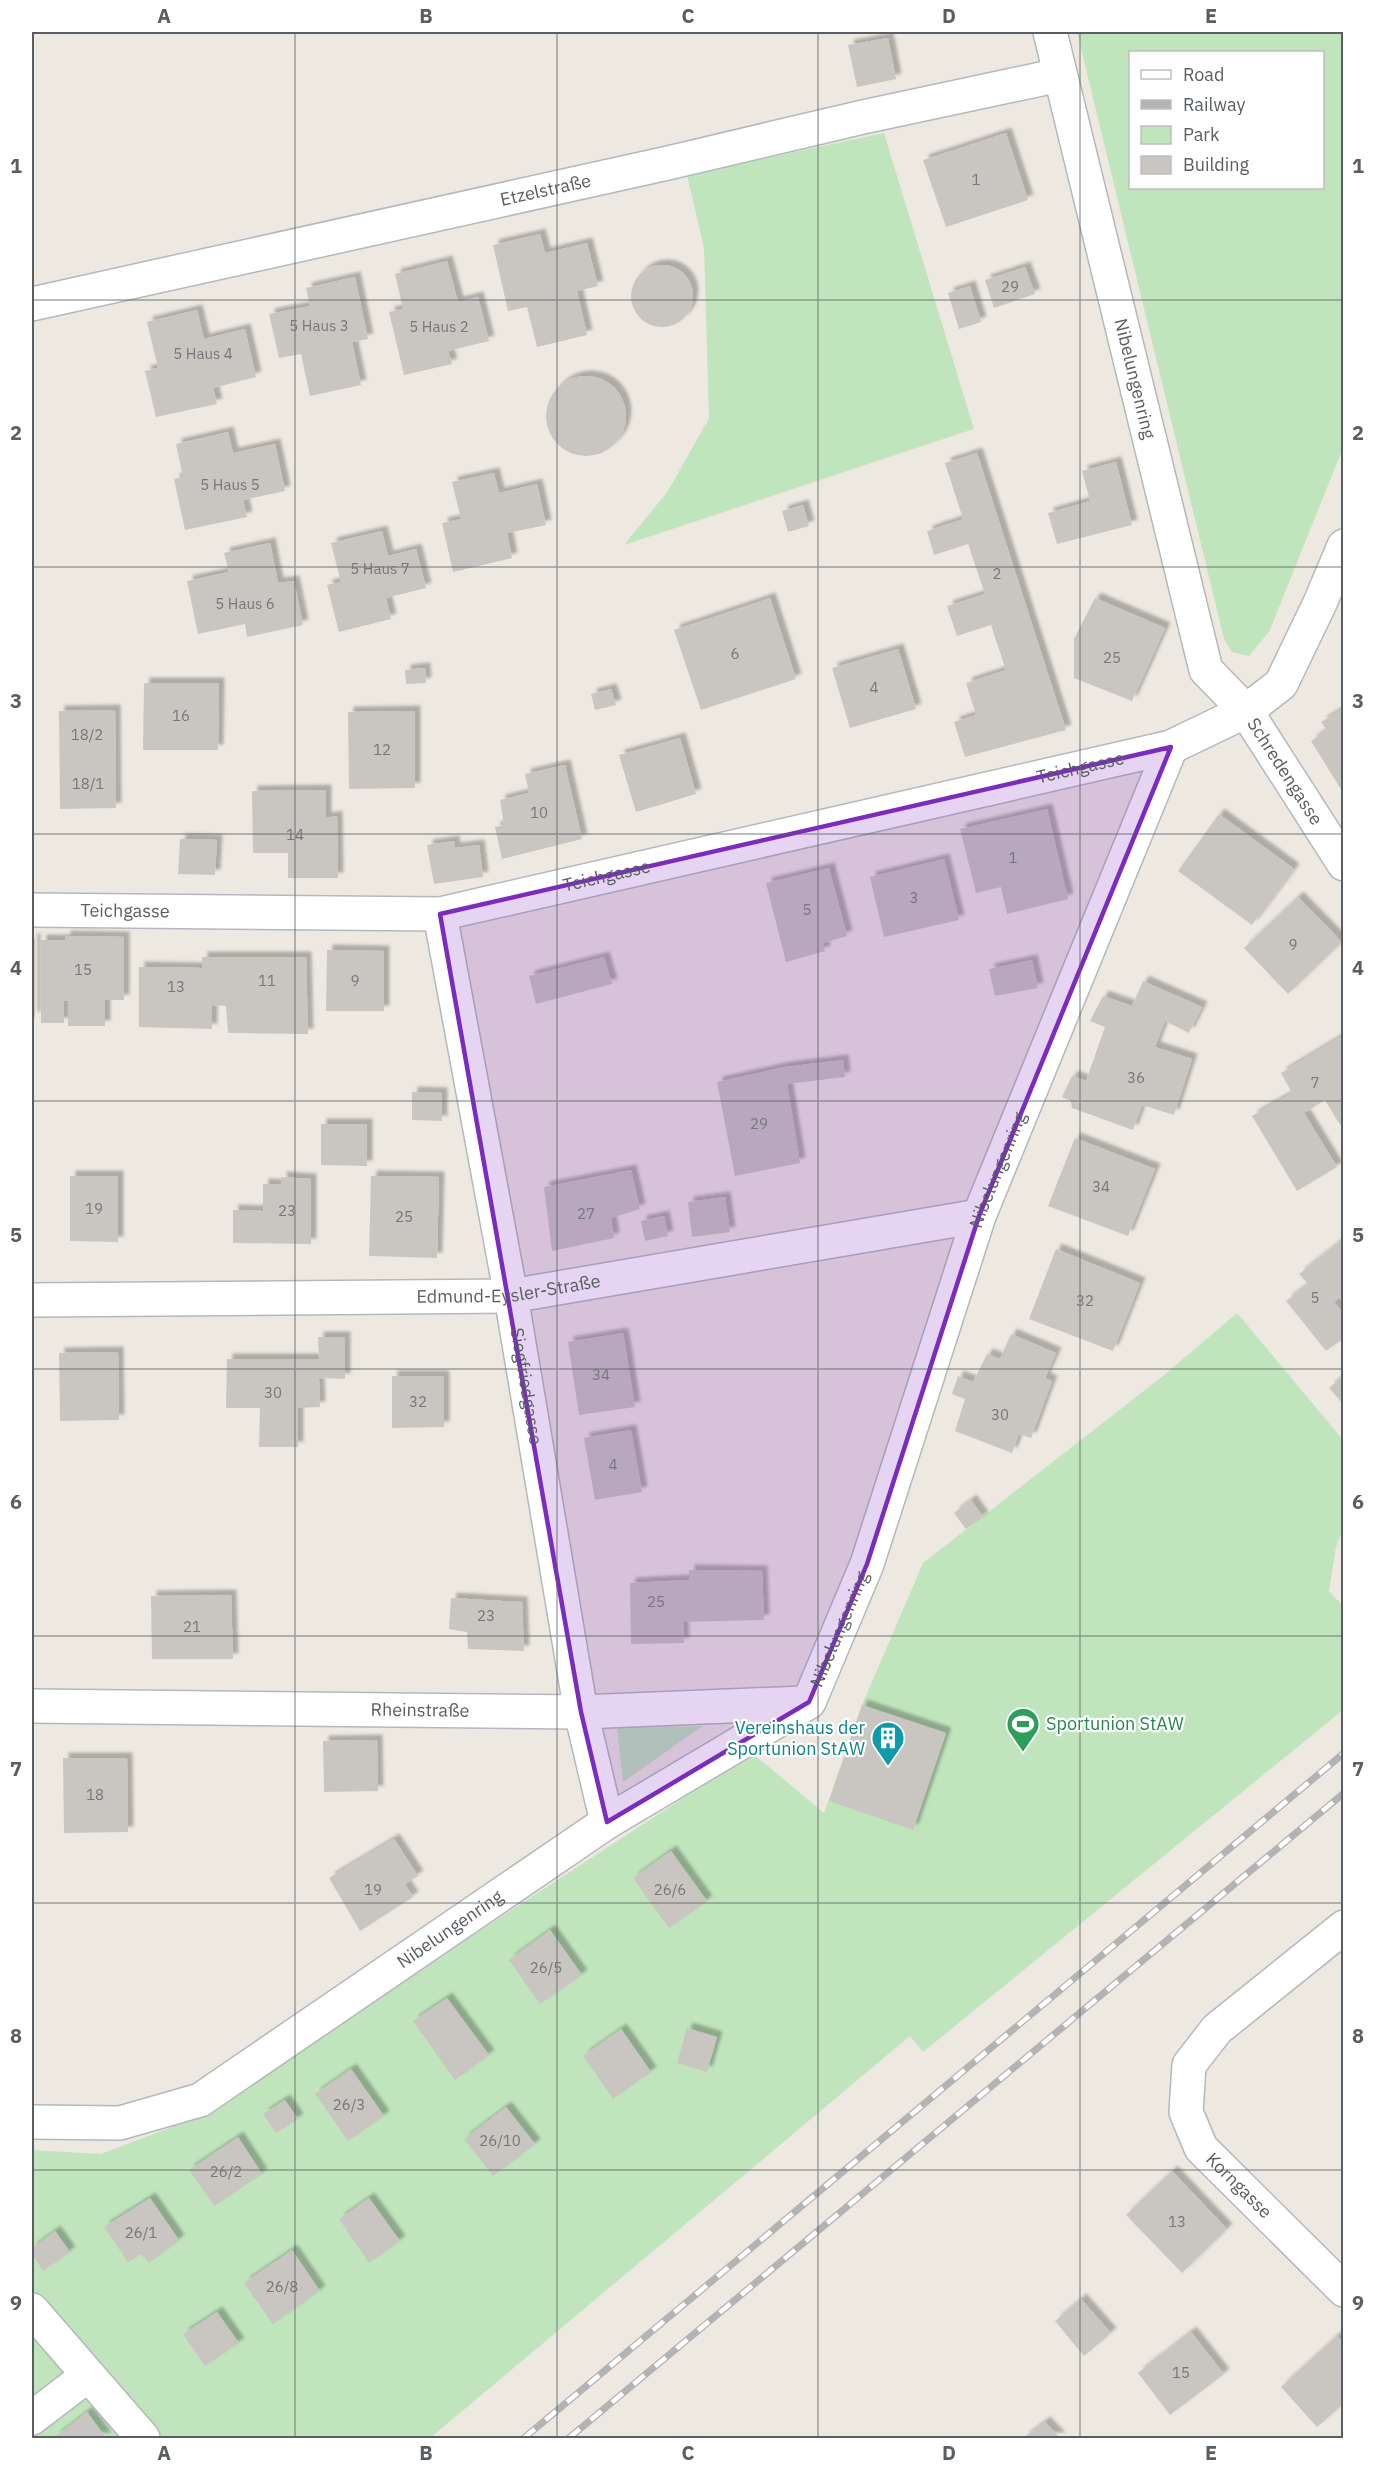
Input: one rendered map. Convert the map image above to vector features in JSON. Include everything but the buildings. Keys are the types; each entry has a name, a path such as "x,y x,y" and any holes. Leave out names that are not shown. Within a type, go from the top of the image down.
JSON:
{"street":[{"name":"Nibelungenring","path":"1050,32 1206,670 1245,711"},
{"name":"Etzelstraße","path":"32,304 668,163 863,117 1060,75"},
{"name":"Schredengasse","path":"1171,747 1245,711 1281,684 1320,603 1344,546"},
{"name":"Schredengasse","path":"1245,711 1344,864"},
{"name":"Nibelungenring","path":"32,2122 120,2123 200,2100 607,1822 809,1702 867,1564 979,1216 1171,747"},
{"name":"Teichgasse","path":"32,910 440,914 1171,747"},
{"name":"Siegfriedgasse","path":"440,914 511,1296 581,1712 607,1822"},
{"name":"Edmund-Eysler-Straße","path":"32,1300 511,1296 979,1216"},
{"name":"Rheinstraße","path":"32,1706 581,1712 809,1702"},
{"name":"Korngasse","path":"1344,1928 1217,2029 1190,2065 1186,2112 1201,2148 1344,2290"},
{"path":"32,2310 143,2439"},
{"path":"32,2418 87,2376"}],"highlighted area":[{"path":"1171,747 979,1216 867,1564 809,1702 607,1822 581,1712 440,914"}],"green space":[{"path":"1077,32 1343,32 1343,448 1269,632 1249,656 1232,652 1224,639"},
{"path":"884,133 974,429 624,545 668,491 709,418 704,248 687,175"},
{"path":"1237,1313 1343,1440 1343,1529 1336,1547 1329,1591 1343,1606 1343,1710 923,2052 910,2036 430,2438 32,2438 32,2150 101,2154 190,2120 752,1753 824,1813 862,1705 923,1563 1163,1376"},
{"path":"703,1726 623,1782 617,1728"}],"railway":[{"path":"524,2438 1344,1753"},
{"path":"569,2438 1344,1793"}],"place":[{"name":"Sportunion StAW","path":"1023,1753"},
{"name":"Vereinshaus der Sportunion StAW","path":"888,1767"}]}
